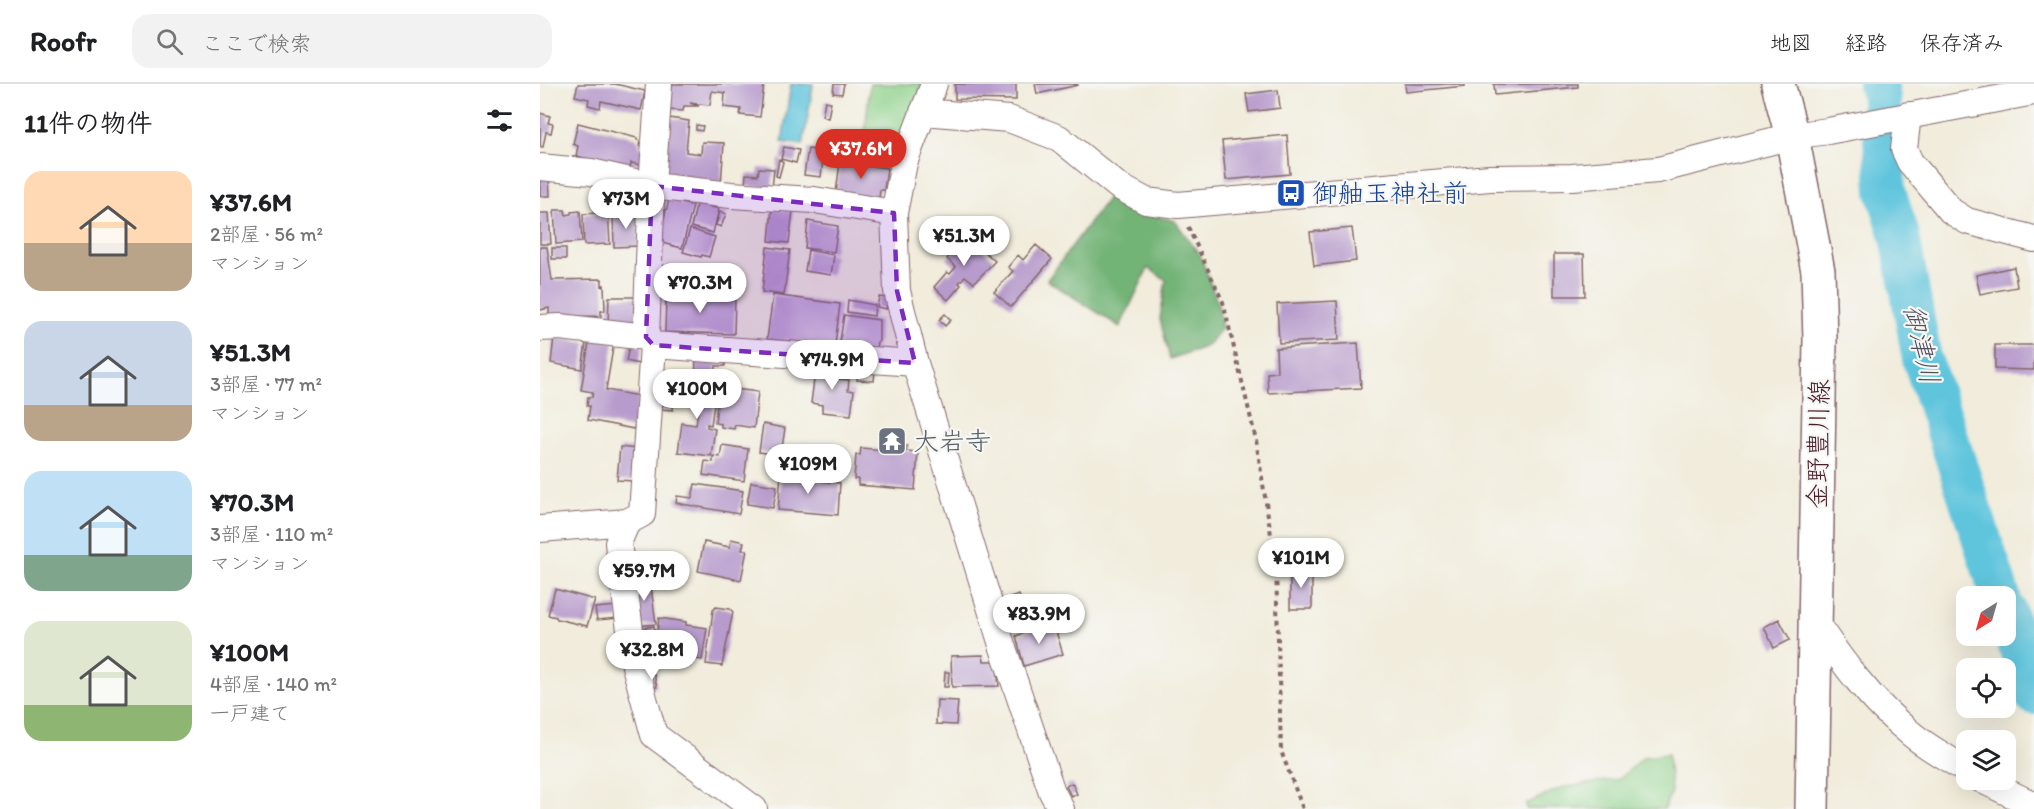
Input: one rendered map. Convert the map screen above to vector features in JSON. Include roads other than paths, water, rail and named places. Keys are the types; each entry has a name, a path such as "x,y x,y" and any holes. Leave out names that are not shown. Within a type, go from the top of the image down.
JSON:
{"main road":[{"name":"金野豊川線","path":"1778,84 1792,136 1818,271 1820,340 1812,809"}],"street":[{"path":"540,529 627,522 642,514 650,341 652,186 659,84"},
{"path":"934,84 904,163 894,213 897,291 915,363 1001,642 1052,792 1060,809"},
{"path":"923,112 1009,119 1059,138 1118,186 1146,201 1178,206 1490,178 1572,177 1658,170 1792,136 2034,92"},
{"path":"1900,116 1904,149 1910,162 1952,211 1967,220 2034,239"},
{"path":"540,167 591,172 652,186 731,195 814,200 894,213"},
{"path":"540,328 560,327 650,341 915,363"},
{"path":"627,522 618,543 635,666 654,735 754,809"},
{"path":"1814,620 1844,665 1871,697 1910,734 1956,764"},
{"path":"2003,790 2034,805"}],"water":[{"path":"791,84 813,84 803,145 782,142"}],"waterway":[{"name":"御津川","path":"1878,84 1881,98 1886,191 1900,236 1922,359 1997,586"},
{"name":"御津川","path":"2016,640 2034,695"}],"place":[{"name":"御舳玉神社前","path":"1291,193"},
{"name":"大岩寺","path":"892,441"}]}
